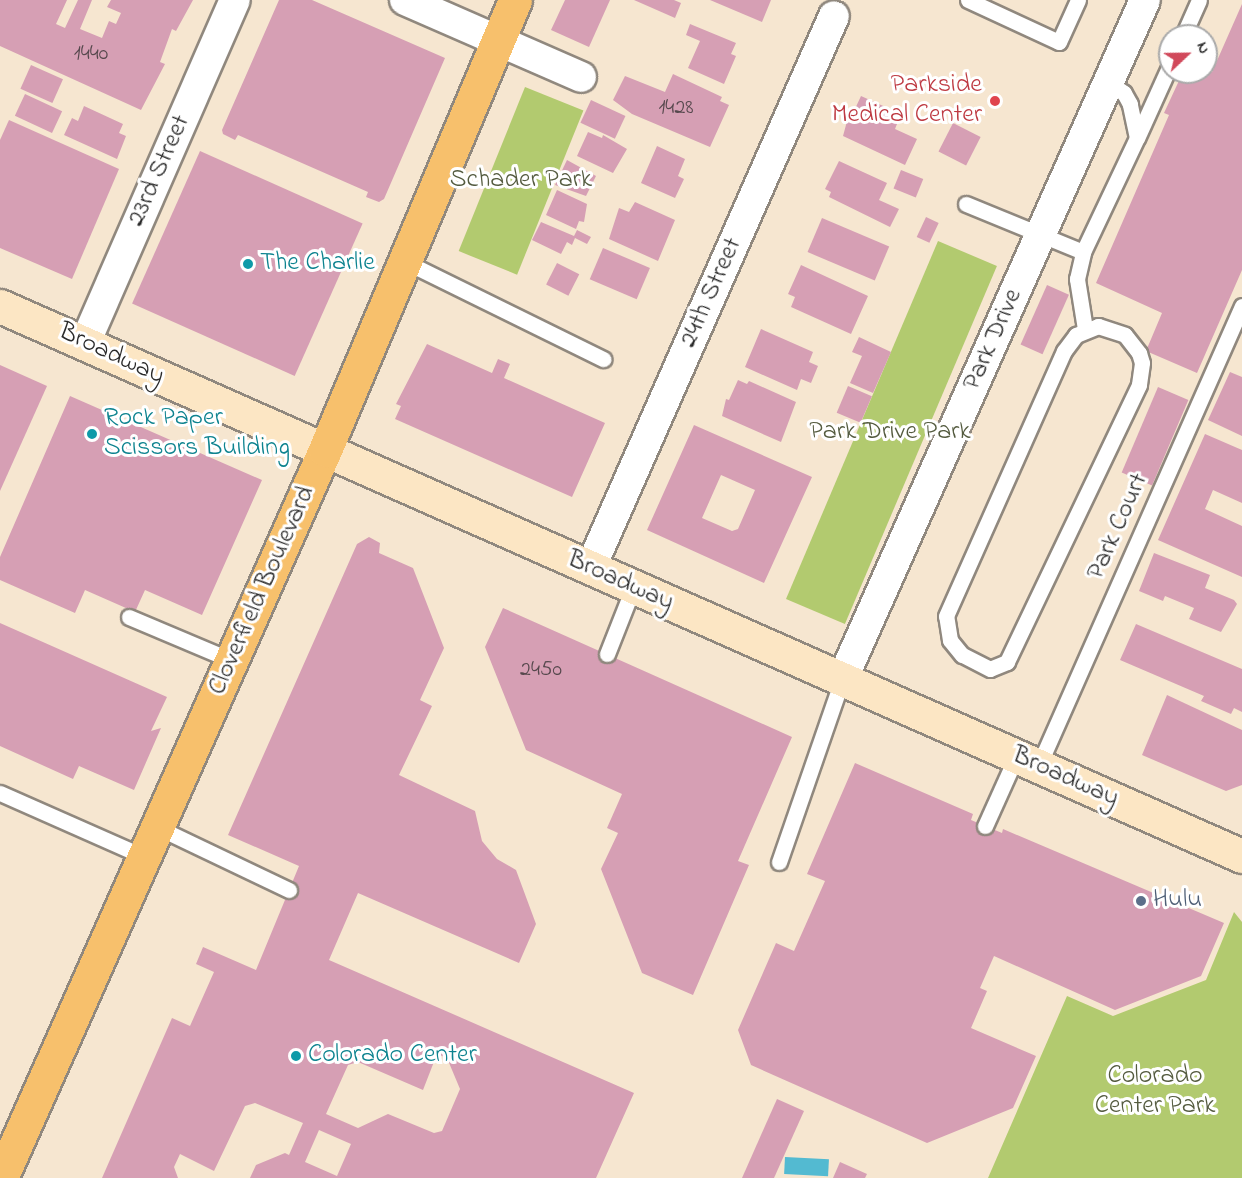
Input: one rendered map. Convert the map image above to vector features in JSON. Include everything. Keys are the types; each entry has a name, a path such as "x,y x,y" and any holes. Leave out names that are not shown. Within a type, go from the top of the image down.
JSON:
{"main road":[{"name":"Cloverfield Boulevard","path":"1,1178 326,450 515,0"}],"street":[{"name":"23rd Street","path":"85,343 235,0"},
{"path":"405,0 581,77"},
{"name":"Park Drive","path":"842,680 1145,0"},
{"name":"24th Street","path":"590,569 834,16"},
{"name":"Broadway","path":"0,306 1242,856"}],"lane":[{"path":"968,0 1059,42 1078,0"},
{"path":"1188,24 1199,0"},
{"path":"1108,82 1124,93 1130,104 1137,138"},
{"path":"1085,329 1077,279 1083,252 1161,84"},
{"path":"966,204 1041,237 1083,252"},
{"path":"406,262 603,359"},
{"name":"Park Court","path":"985,826 1027,762 1242,306"},
{"path":"1098,326 1125,335 1142,363 1139,385 1007,662 990,669 962,655 950,640 946,616 1064,351 1085,329 1098,326"},
{"path":"607,654 633,588"},
{"path":"129,617 232,661"},
{"path":"779,862 842,680"},
{"path":"0,793 289,890"}],"green space":[{"name":"Schader Park","path":"525,87 583,111 517,275 459,251"},
{"name":"Park Drive Park","path":"938,241 997,266 845,624 786,599"},
{"name":"Colorado Center Park","path":"1234,912 1242,922 1242,1178 988,1178 1067,996 1113,1016 1206,980"}],"water":[{"path":"785,1157 829,1159 828,1176 784,1174"}],"building":[{"path":"0,0 67,0 56,24 65,28 78,0 92,0 80,29 102,38 109,21 116,24 121,13 107,7 111,0 193,0 176,31 172,29 160,62 165,64 141,110 0,46"},
{"path":"279,0 312,0 445,58 384,199 379,202 366,197 368,192 238,135 235,140 223,134 222,130"},
{"path":"565,0 610,0 589,47 551,30"},
{"path":"634,0 674,0 681,3 675,18"},
{"path":"710,0 771,0 762,22"},
{"path":"1242,4 1242,270 1197,373 1146,351 1162,313 1096,283 1169,115 1164,113 1177,84 1218,84 1218,58"},
{"path":"690,24 736,43 731,54 736,56 724,84 688,68 700,41 686,35"},
{"path":"31,65 63,79 52,103 20,89"},
{"path":"673,74 722,97 720,101 729,105 710,147 632,114 613,100 625,76 665,92"},
{"path":"25,94 62,111 52,133 15,116"},
{"path":"861,96 901,114 895,129 917,139 905,165 843,136 850,110 854,111"},
{"path":"591,100 625,116 615,139 580,123"},
{"path":"84,106 123,124 119,133 126,136 117,159 64,135 72,118 78,121"},
{"path":"9,120 119,169 72,279 0,248 0,140"},
{"path":"953,123 981,137 966,166 938,152"},
{"path":"588,132 602,138 603,135 627,149 613,173 577,156"},
{"path":"657,146 685,159 678,176 684,179 675,198 641,183"},
{"name":"The Charlie","path":"200,151 363,223 295,376 132,304"},
{"path":"567,160 596,176 586,196 555,185"},
{"path":"839,161 887,183 879,200 899,209 890,227 829,197 831,192 825,189"},
{"path":"901,170 923,179 916,198 894,189"},
{"path":"557,190 587,204 584,222 579,221 576,229 546,215"},
{"path":"635,202 675,220 658,261 609,239 619,208 629,212"},
{"path":"926,217 939,223 929,243 917,237"},
{"path":"822,218 889,247 875,281 808,252"},
{"path":"541,222 574,236 577,230 591,237 587,244 575,238 572,245 567,242 561,254 532,240"},
{"path":"603,248 650,268 637,299 590,279"},
{"path":"557,263 579,274 568,296 546,284"},
{"path":"801,265 868,296 851,334 791,307 795,297 788,294"},
{"path":"1047,285 1069,295 1042,354 1021,344"},
{"path":"761,329 813,352 809,362 818,366 811,383 801,379 797,390 745,367"},
{"path":"859,337 891,352 873,393 850,383 862,356 852,352"},
{"path":"427,344 492,373 498,359 510,364 504,378 605,423 572,497 395,419 401,406 396,404"},
{"path":"0,365 47,386 0,491"},
{"path":"1230,372 1242,377 1242,436 1208,420"},
{"path":"738,380 747,384 749,381 796,402 781,442 722,416 726,399 729,400"},
{"path":"848,386 872,396 861,423 837,413"},
{"path":"1158,387 1188,400 1152,486 1122,473"},
{"path":"70,396 262,480 202,615 145,590 135,612 85,590 75,613 0,580 0,557"},
{"path":"694,425 812,477 764,583 647,530","holes":["721,475 755,490 738,529 732,531 702,518"]},
{"path":"1205,434 1242,450 1242,503 1213,490 1205,509 1242,526 1242,577 1158,540"},
{"path":"369,537 380,543 379,553 413,568 444,648 420,700 432,706 399,775 475,811 482,841 497,859 516,870 536,924 519,963 358,893 329,960 634,1093 596,1178 250,1178 256,1165 285,1153 289,1155 303,1123 255,1103 245,1106 214,1171 180,1154 174,1167 178,1178 102,1178 172,1018 190,1026 214,972 196,964 203,947 256,970 299,866 228,835 357,544","holes":["437,1054 447,1058 460,1089 442,1131 434,1133 388,1114 358,1128 326,1114 348,1065 358,1062 423,1090","319,1130 351,1144 337,1176 305,1162"]},
{"path":"1154,553 1210,575 1205,588 1234,600 1237,604 1221,632 1189,619 1194,608 1165,596 1163,601 1139,591"},
{"path":"503,608 792,737 738,861 749,865 693,995 642,973 601,869 618,833 607,828 622,794 526,750 485,647"},
{"path":"0,623 167,697 151,731 161,728 134,790 79,766 73,779 0,746"},
{"path":"1136,624 1242,669 1242,712 1234,708 1231,714 1201,701 1204,696 1120,660"},
{"path":"1167,695 1242,730 1242,785 1226,791 1142,755"},
{"path":"855,763 973,814 971,820 1002,833 1003,829 1224,923 1201,976 1115,1010 994,956 980,988 987,991 971,1028 1036,1056 1013,1108 927,1143 751,1065 738,1030 776,943 794,951 825,881 807,874"},
{"path":"777,1099 804,1111 774,1178 742,1178"},
{"path":"840,1162 867,1174 865,1178 833,1178"}],"place":[{"name":"Parkside Medical Center","path":"995,101"},
{"name":"The Charlie","path":"248,264"},
{"name":"Rock Paper Scissors Building","path":"92,434"},
{"name":"Hulu","path":"1141,901"},
{"name":"Colorado Center","path":"296,1056"}]}
